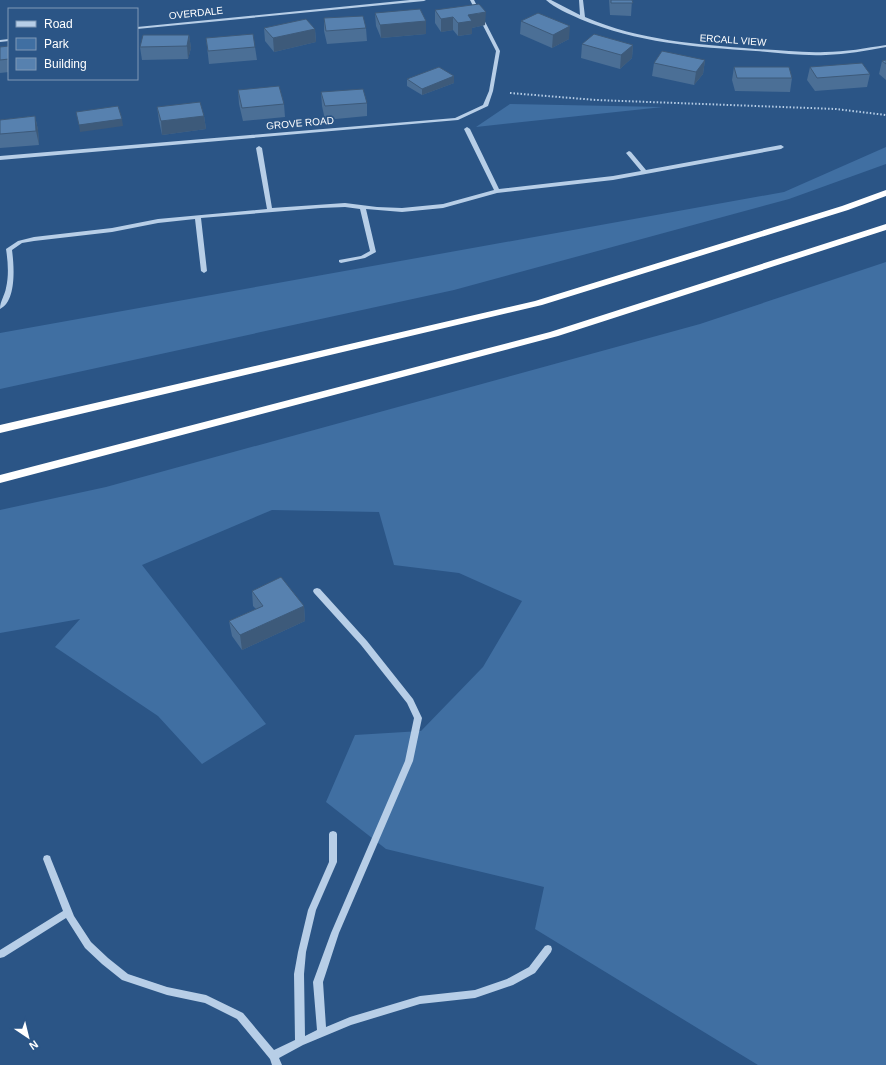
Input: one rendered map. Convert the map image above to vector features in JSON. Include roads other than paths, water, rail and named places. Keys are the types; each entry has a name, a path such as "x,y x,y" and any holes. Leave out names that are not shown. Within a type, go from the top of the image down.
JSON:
{"highway":[{"path":"0,429 538,302 845,208 886,193"},
{"path":"0,479 554,334 886,227"}],"street":[{"name":"OVERDALE","path":"138,28 424,0"},
{"name":"GROVE ROAD","path":"0,158 456,119 485,106 491,91 498,51 472,0"},
{"name":"ERCALL VIEW","path":"548,0 583,18 618,31 702,48 817,54 860,51 886,46"},
{"path":"581,0 583,18"},
{"path":"468,129 497,190"},
{"path":"0,307 7,299 9,292 9,249 13,245 34,239 112,230 198,217 322,206 345,205 363,208 402,210 443,206 497,190 613,178 781,147"},
{"path":"259,148 270,211"},
{"path":"629,154 644,172"},
{"path":"341,261 363,258 373,252 363,208"},
{"path":"198,217 204,271"},
{"path":"317,591 364,643 410,701 418,718 409,761 335,933 318,982 322,1033"},
{"path":"300,1042 299,974 302,952 312,910 333,862 333,834"},
{"path":"47,859 70,918 88,946 125,977 167,991 206,999 240,1016 274,1056 277,1065"},
{"path":"1,954 68,912"},
{"path":"274,1056 300,1042 350,1021 420,1000 474,994 510,982 532,970 548,949"}]}
